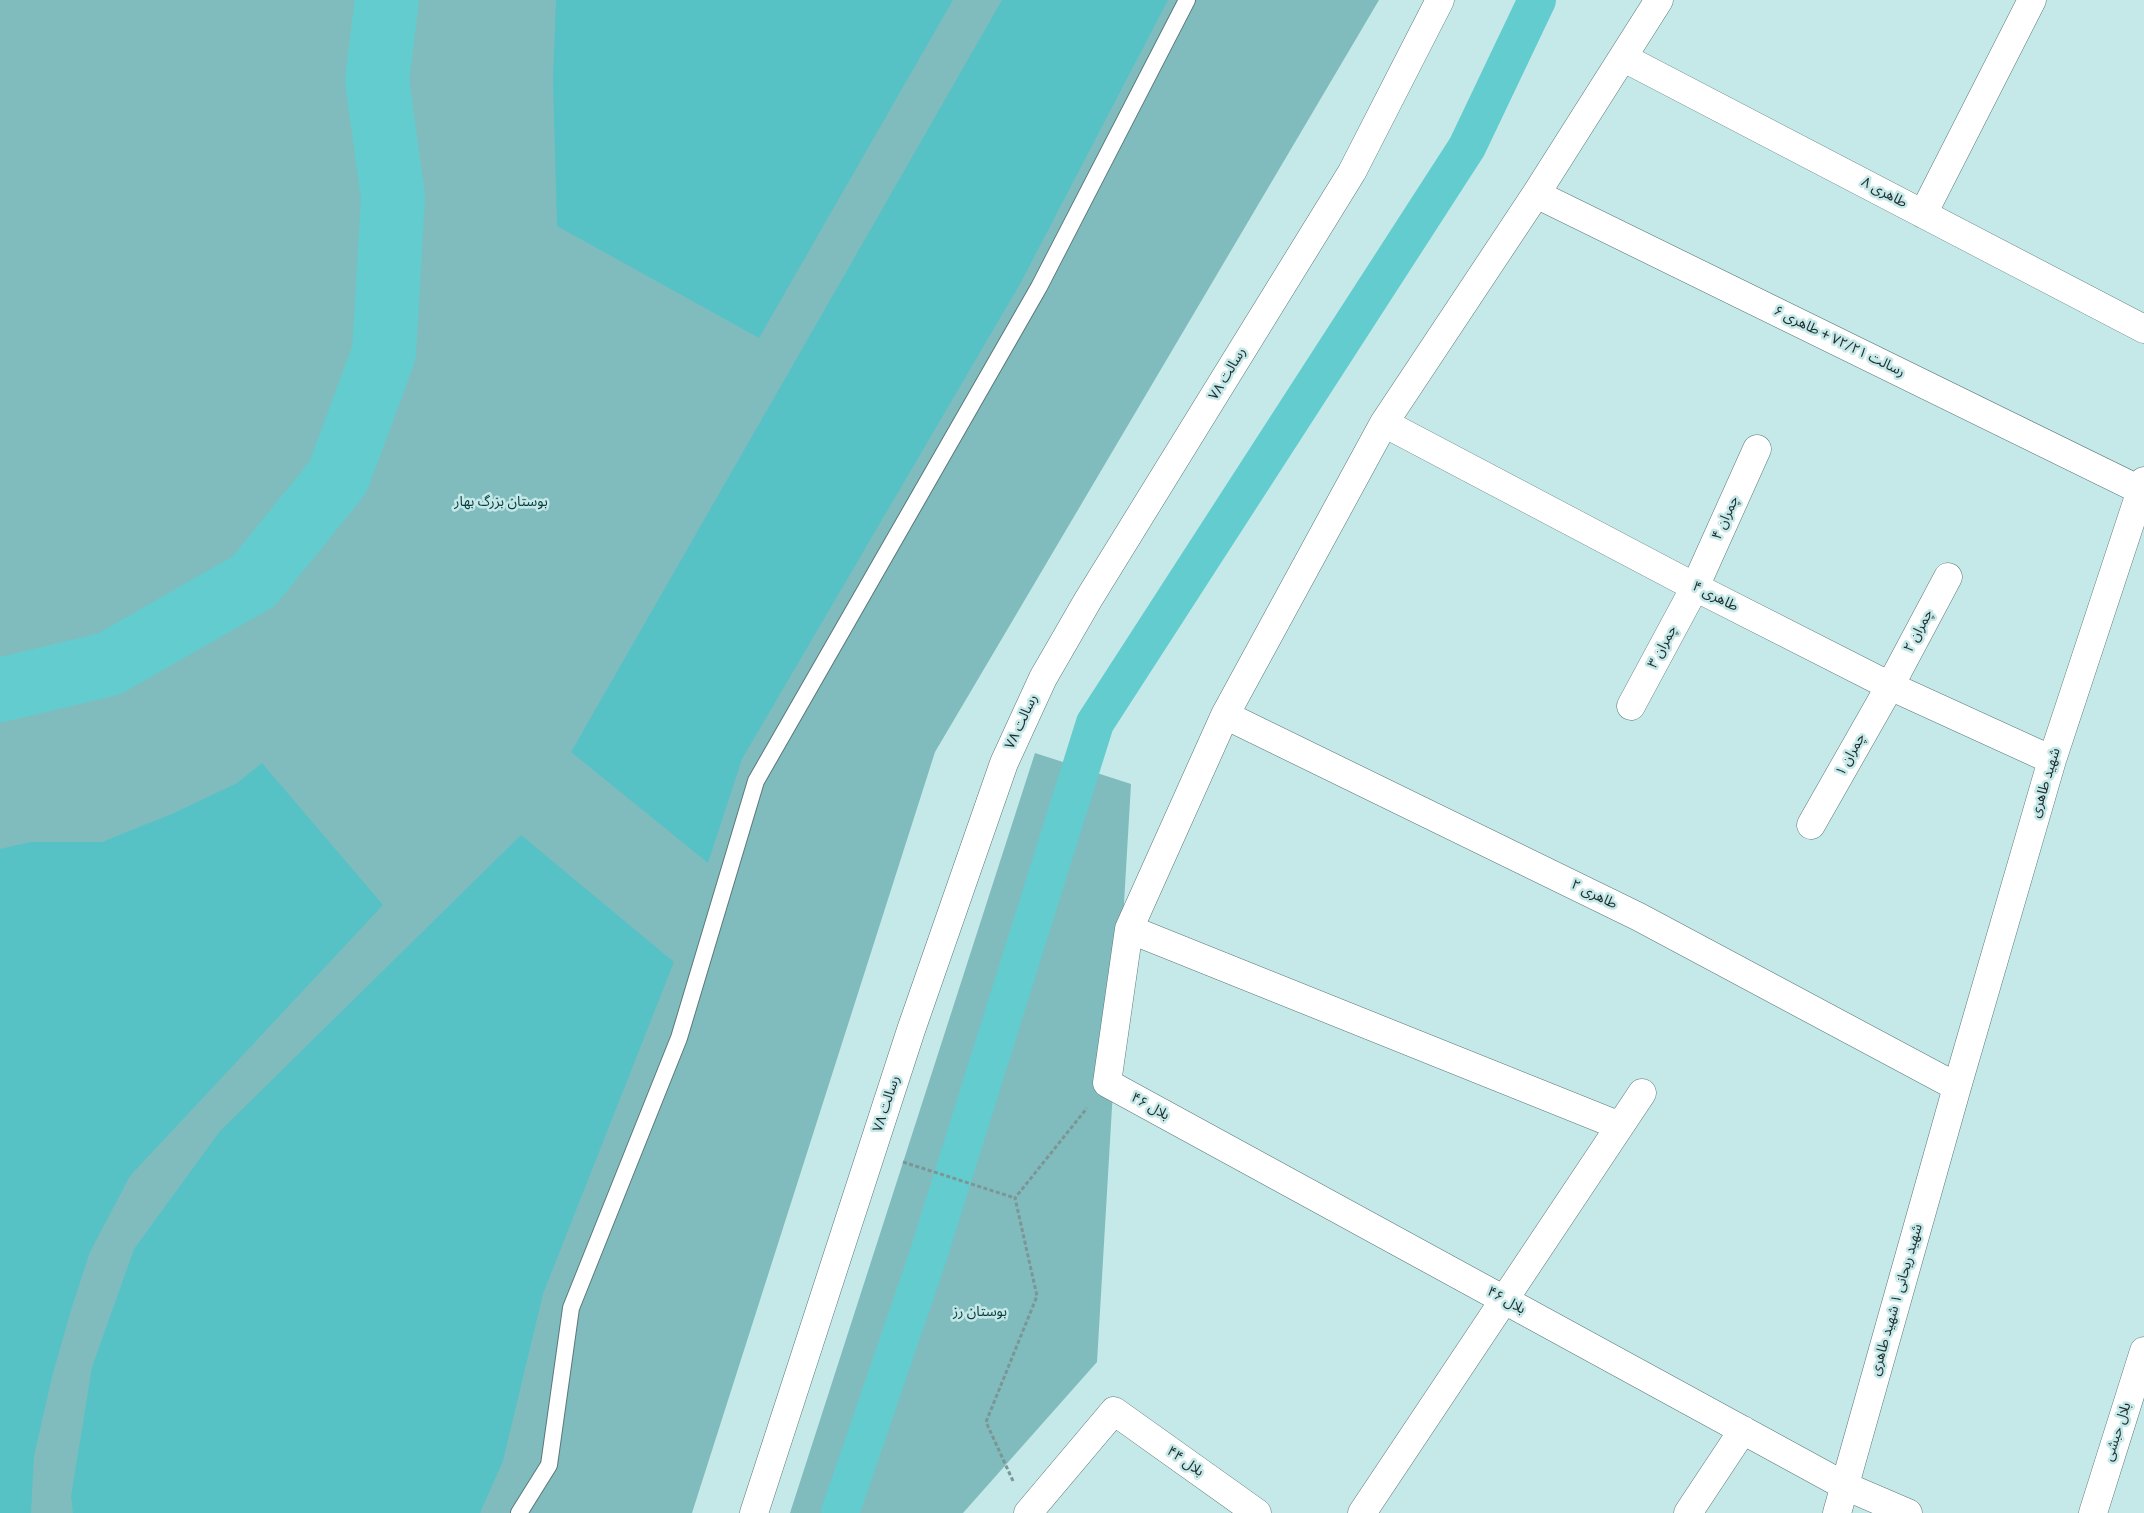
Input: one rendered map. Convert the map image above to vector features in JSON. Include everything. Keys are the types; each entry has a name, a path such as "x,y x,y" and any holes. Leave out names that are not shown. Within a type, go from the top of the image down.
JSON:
{"street":[{"name":"رسالت ۷۸","path":"754,1513 910,1030 1004,762 1043,678 1084,608 1352,172 1440,0"},
{"path":"1107,1083 1129,929 1225,715 1384,423 1536,194 1659,0"},
{"path":"1923,214 2032,0"},
{"name":"طاهری ۸","path":"1624,58 2144,329"},
{"name":"رسالت ۷۲/۲۱ + طاهری ۶","path":"1536,194 2143,488"},
{"name":"طاهری ۴","path":"1384,423 1695,587 1890,686 2052,760"},
{"name":"چمران ۴","path":"1695,587 1757,448"},
{"name":"شهید طاهری","path":"1957,1087 2052,760 2143,488"},
{"name":"چمران ۲","path":"1890,686 1948,576"},
{"name":"چمران ۳","path":"1631,706 1695,587"},
{"name":"چمران ۱","path":"1812,825 1890,686"},
{"name":"طاهری ۲","path":"1225,715 1640,917 1957,1087"},
{"path":"1129,929 1620,1126"},
{"name":"بلال ۴۶","path":"1107,1083 1845,1486 1908,1513"},
{"name":"شهید ریحانی ۱ شهید طاهری","path":"1836,1513 1957,1087"},
{"path":"1362,1513 1642,1093"},
{"name":"بلال حبشی","path":"2093,1513 2144,1351"},
{"name":"بلال ۴۴","path":"1028,1513 1114,1411 1257,1513"},
{"path":"1688,1513 1743,1430"}],"lane":[{"path":"519,1513 548,1465 571,1308 679,1038 756,781 1039,287 1187,0"}],"path":[{"path":"1015,1198 1107,1083"},
{"path":"906,1163 1015,1198"},
{"path":"1015,1198 1037,1296 986,1422 1016,1488"}],"green space":[{"name":"بوستان بزرگ بهار","path":"0,0 1379,0 935,752 692,1513 0,1513"},
{"name":"بوستان رز","path":"1035,753 1131,784 1097,1362 963,1513 790,1513"}],"shaded area":[{"path":"556,0 953,0 759,338 557,226 553,82"},
{"path":"1002,0 1168,0 1020,284 742,759 708,863 571,752"},
{"path":"262,763 383,905 130,1176 90,1252 72,1307 52,1377 34,1456 31,1513 0,1513 0,849 30,842 102,842 174,813 237,783"},
{"path":"521,835 674,962 543,1294 503,1461 480,1513 73,1513 71,1496 92,1367 134,1249 220,1131"}],"waterway":[{"path":"0,690 109,664 254,581 338,477 384,353 393,197 377,80 387,0"},
{"path":"840,1513 927,1259 1095,723 1467,147 1537,0"}]}
